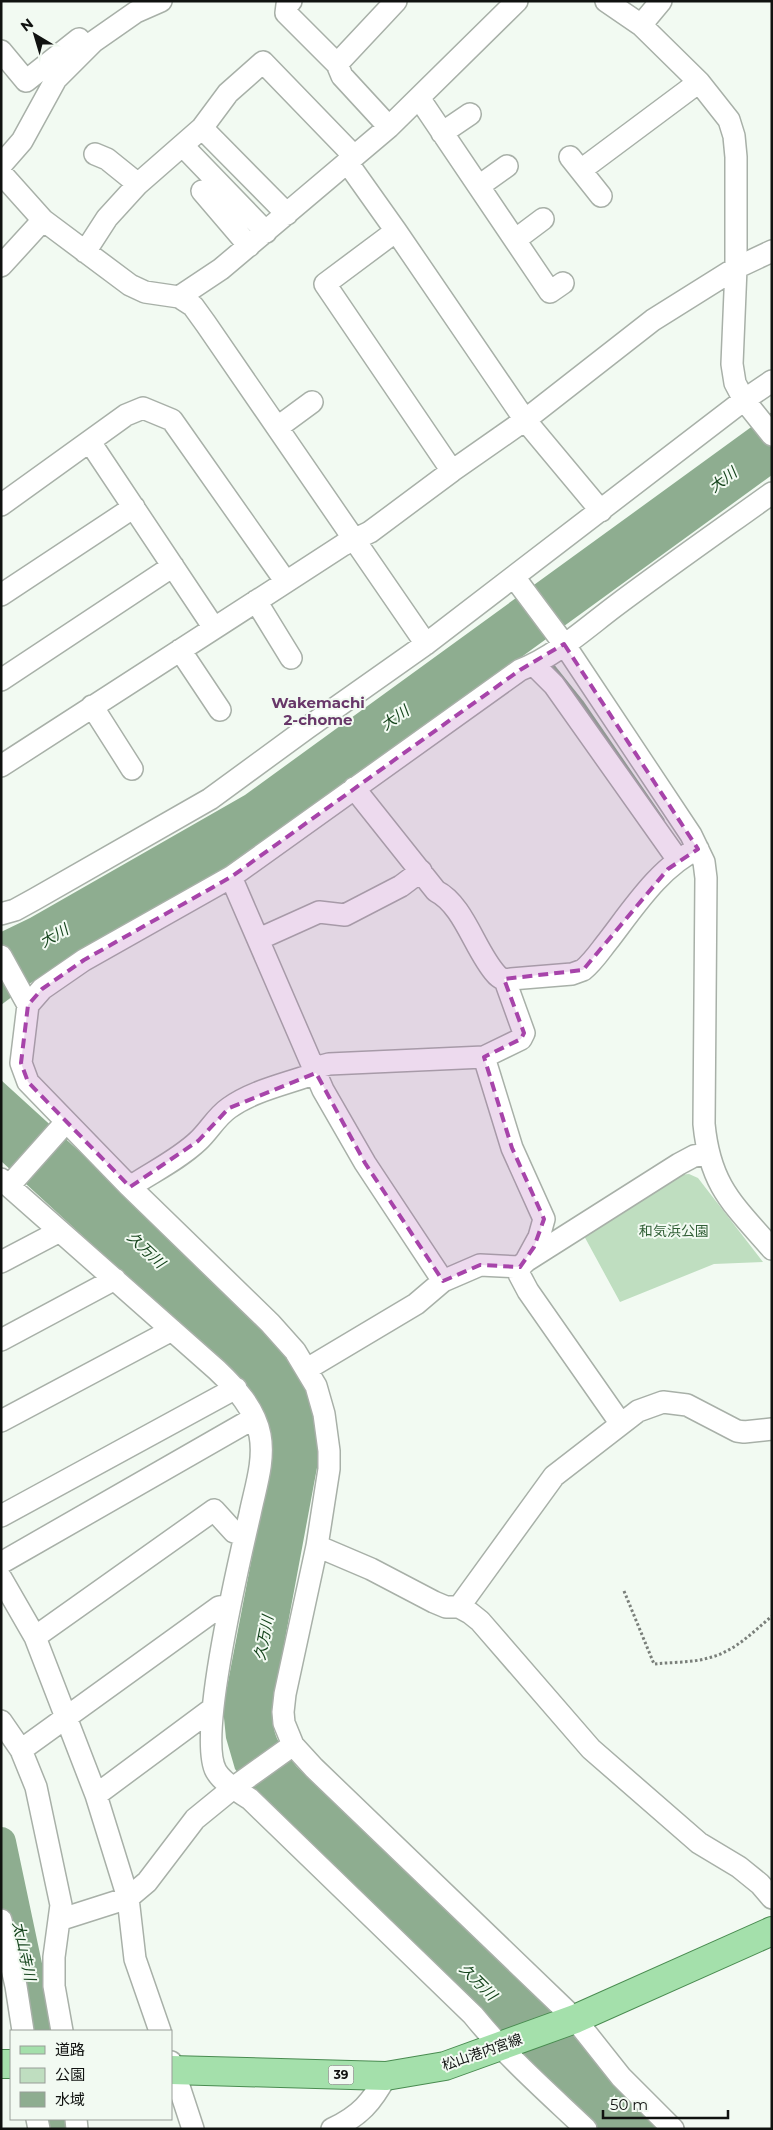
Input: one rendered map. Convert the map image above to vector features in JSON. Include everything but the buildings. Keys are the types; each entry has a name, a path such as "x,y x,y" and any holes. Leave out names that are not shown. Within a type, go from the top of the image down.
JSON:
{"main road":[{"name":"松山港内宮線","path":"172,2067 386,2076 445,2066 570,2021 772,1931"}],"street":[{"path":"1,51 26,81 126,1"},
{"path":"1,166 22,141 56,79 62,72 93,42 136,12 161,1"},
{"path":"291,1 286,13 337,64 342,76 388,128"},
{"path":"337,64 396,1"},
{"path":"179,297 221,269 388,128 517,1"},
{"path":"606,1 641,25 699,82 729,120 734,136 736,156 736,268 732,364 734,383 772,435"},
{"path":"641,25 661,1"},
{"path":"85,252 107,218 138,184 202,128 228,93 263,62 350,159 396,231 525,420 601,511"},
{"path":"601,196 576,163 699,82"},
{"path":"419,98 550,292 563,283"},
{"path":"442,133 470,114"},
{"path":"202,128 287,214"},
{"path":"183,146 266,232"},
{"path":"95,154 108,159 138,184"},
{"path":"479,186 508,166"},
{"path":"1,173 43,220 130,285 145,292 179,297 192,306 356,539 426,644"},
{"path":"202,192 249,246"},
{"path":"515,240 543,219"},
{"path":"1,266 43,220"},
{"path":"396,231 325,284 452,471"},
{"path":"1,766 256,601 370,532 525,420 653,320 736,268 772,251"},
{"path":"1,914 15,910 35,899 210,799 516,580 601,511 748,404 772,381"},
{"path":"278,427 312,402"},
{"path":"1,506 126,415 143,408 172,420 286,582"},
{"path":"90,442 214,628"},
{"path":"27,1000 84,960 231,877 520,670 551,652 699,544 772,494"},
{"path":"1,596 134,508"},
{"path":"1,680 173,566"},
{"path":"516,580 551,652 691,834 701,856 706,878 704,1124 708,1154 714,1173 727,1198 772,1249"},
{"path":"256,601 291,658"},
{"path":"180,650 220,710"},
{"path":"551,652 554,685 678,860"},
{"path":"92,706 132,769"},
{"path":"354,788 436,891 444,895 454,908 496,975 509,983"},
{"path":"130,1187 181,1155 198,1141 213,1122 229,1108 246,1098 329,1064 484,1056 520,1039 524,1033 507,986 511,979 572,974 583,970 642,898 678,860 701,856"},
{"path":"259,939 319,912 345,915 401,886 420,871"},
{"path":"231,877 315,1071 364,1163 443,1281"},
{"path":"1,956 27,1000 21,1063 28,1082 63,1125 270,1322 295,1351 316,1386 324,1414 329,1452 329,1469 317,1546 285,1694 284,1723 290,1747 314,1768 570,2021 621,2077 673,2129"},
{"path":"484,1056 512,1148 544,1219 558,1232 568,1234"},
{"path":"63,1125 6,1181 236,1388 254,1418 260,1436 261,1462 230,1605 212,1709 212,1759 215,1770 237,1785 466,2008 586,2129"},
{"path":"307,1369 416,1304 443,1281 480,1265 523,1264 679,1164 694,1156 708,1154"},
{"path":"544,1219 539,1237 519,1274 528,1290 621,1424"},
{"path":"1,1262 60,1231"},
{"path":"1,1340 115,1279"},
{"path":"1,1421 172,1330"},
{"path":"1,1516 236,1388"},
{"path":"458,1607 554,1476 638,1410 663,1402 687,1405 736,1431 744,1432 772,1428"},
{"path":"1,1563 254,1418"},
{"path":"35,1637 214,1510 234,1532 245,1536"},
{"path":"317,1546 371,1569 434,1602 446,1607 458,1607 470,1612 480,1621 591,1749 699,1843 739,1867 760,1884 772,1898"},
{"path":"1,1578 35,1637 96,1795 128,1898 135,1959 160,2030"},
{"path":"21,1750 219,1607 230,1605"},
{"path":"96,1795 212,1709"},
{"path":"1,1721 21,1750 36,1787 61,1905 54,1957 54,1977 62,2030"},
{"path":"59,1920 128,1898 147,1882 195,1819 237,1785 290,1747"},
{"path":"1,1920 16,1986 23,2030"},
{"path":"172,2067 193,2129"},
{"path":"332,2129 367,2106 375,2097 386,2076"}],"path":[{"path":"624,1590 654,1664 706,1659 718,1655 742,1642 772,1616"}],"highlighted area":[{"path":"564,644 698,849 668,869 583,970 504,979 524,1033 521,1039 484,1057 512,1148 544,1219 534,1247 520,1267 480,1265 443,1281 365,1163 316,1073 229,1108 198,1141 130,1187 28,1082 21,1063 28,1005 42,989 84,960 231,877 520,670"}],"green space":[{"name":"和気浜公園","path":"689,1174 698,1178 763,1262 714,1264 620,1302 583,1234 677,1175"}],"water":[{"name":"大川","path":"772,412 772,475 257,849 29,984 1,1005 1,932 30,918 245,795"},
{"name":"久万川","path":"1,1080 181,1244 280,1346 304,1382 316,1416 319,1457 275,1693 274,1726 282,1748 297,1767 547,2006 621,2089 664,2129 598,2129 254,1794 235,1769 226,1738 223,1708 270,1463 242,1382 1,1161"}],"waterway":[{"path":"549,662 581,702 662,820"},
{"name":"太山寺川","path":"1,1842 41,2030"},
{"name":"太山寺川","path":"57,2120 58,2129"}],"district":[{"name":"Wakemachi 2-chome","path":"318,712"}]}
